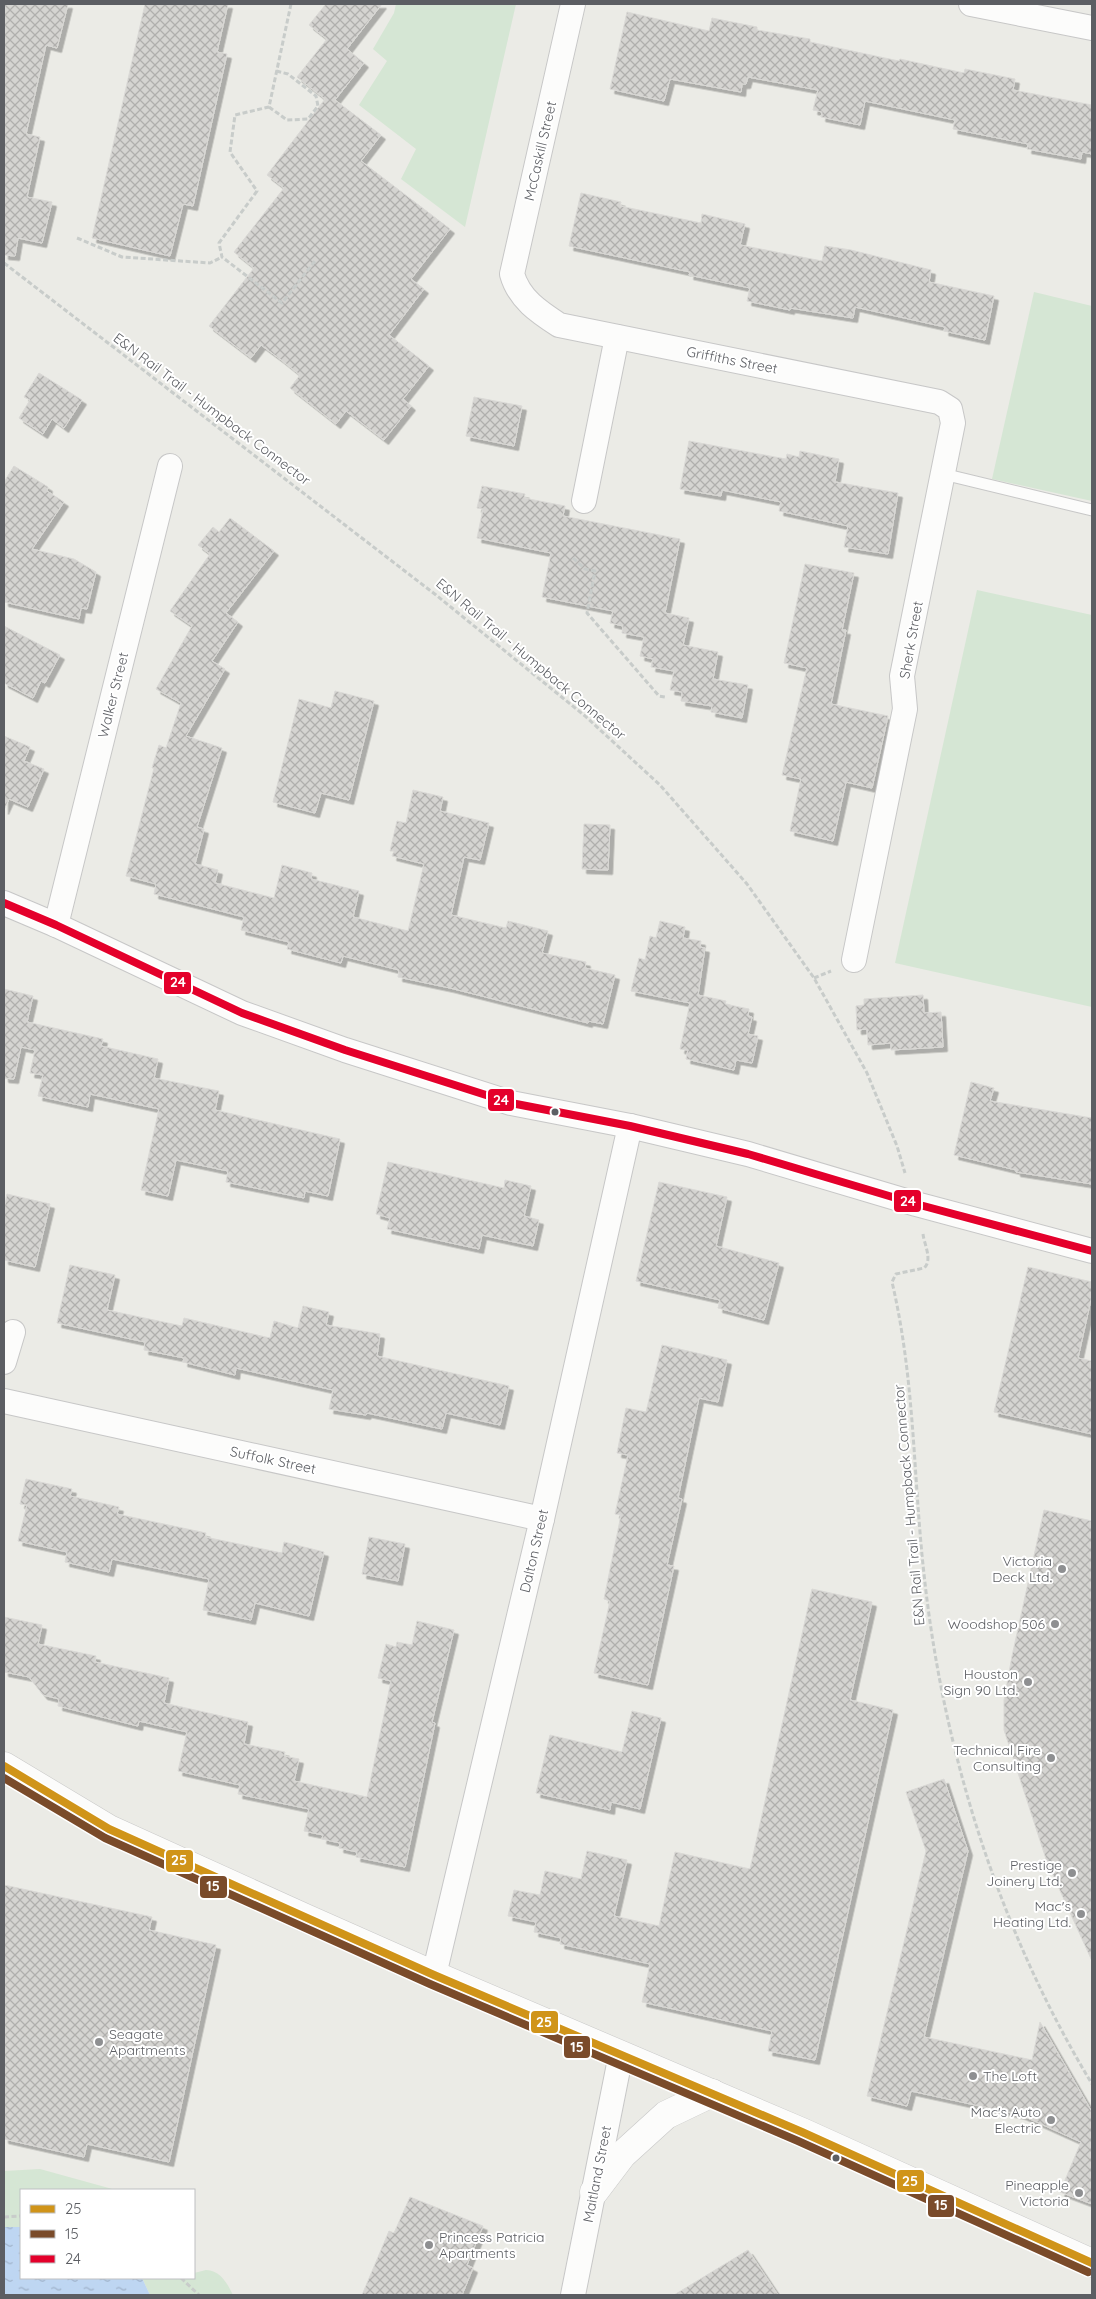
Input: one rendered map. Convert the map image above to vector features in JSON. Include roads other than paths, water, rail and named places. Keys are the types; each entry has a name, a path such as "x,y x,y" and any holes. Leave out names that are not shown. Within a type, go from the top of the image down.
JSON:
{"main road":[{"path":"4,1766 109,1829 434,1975 712,2093 1092,2262"},
{"path":"594,2192 622,2155 666,2115 712,2093"}],"street":[{"name":"McCaskill Street","path":"522,296 515,286 512,274 573,4"},
{"path":"970,4 1092,28"},
{"name":"Griffiths Street","path":"522,296 538,312 560,325 939,402 950,409"},
{"path":"584,501 617,337"},
{"name":"Sherk Street","path":"854,960 905,709 902,676 953,423 950,409"},
{"name":"Walker Street","path":"56,924 170,466"},
{"path":"4,903 56,924 242,1012 345,1050 511,1104 630,1126 748,1154 916,1204 1092,1251"},
{"name":"Dalton Street","path":"434,1975 542,1519 630,1126"},
{"path":"4,1362 12,1332"},
{"name":"Suffolk Street","path":"4,1401 542,1519"},
{"name":"Maitland Street","path":"573,2295 621,2054"}],"lane":[{"path":"943,474 1092,510"}],"water":[{"path":"4,2227 20,2227 20,2279 142,2279 150,2295 4,2295"}],"place":[{"name":"Victoria Deck Ltd.","path":"1062,1569"},
{"name":"Woodshop 506","path":"1055,1624"},
{"name":"Houston Sign 90 Ltd.","path":"1028,1682"},
{"name":"Technical Fire Consulting","path":"1051,1758"},
{"name":"Prestige Joinery Ltd.","path":"1072,1873"},
{"name":"Mac's Heating Ltd.","path":"1081,1914"},
{"name":"Seagate Apartments","path":"99,2042"},
{"name":"The Loft","path":"973,2076"},
{"name":"Mac's Auto Electric","path":"1051,2120"},
{"name":"Pineapple Victoria","path":"1079,2193"},
{"name":"Princess Patricia Apartments","path":"429,2245"}]}
